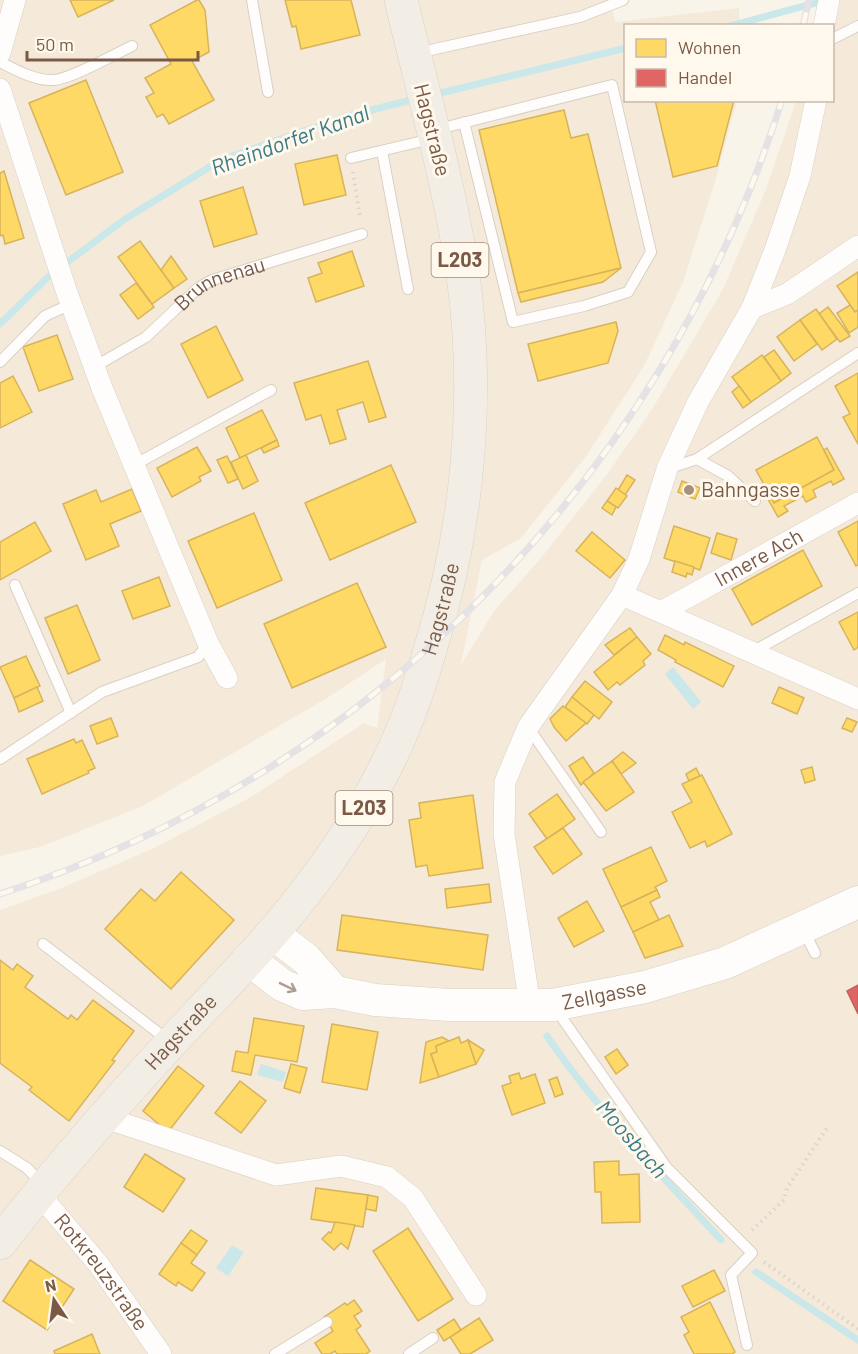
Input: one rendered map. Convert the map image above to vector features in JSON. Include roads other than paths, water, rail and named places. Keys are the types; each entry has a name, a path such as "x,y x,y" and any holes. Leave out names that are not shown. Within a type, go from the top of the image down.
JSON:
{"main road":[{"name":"Hagstraße","path":"0,1243 103,1117 299,901 355,823 389,761 421,682 452,574 467,461 471,400 469,339 462,268 401,0"},
{"name":"Zellgasse","path":"248,959 282,985 303,994 335,992 375,1000 541,1006 645,987 809,941 858,902"},
{"path":"272,933 306,959 335,992"}],"street":[{"path":"0,53 15,0"},
{"path":"824,24 829,0"},
{"path":"1,94 94,367 208,643 227,678"},
{"path":"541,1006 504,834 505,782 528,727 622,596 639,559 667,469 698,402 752,308 775,250 800,176 816,102"},
{"path":"752,308 787,294 858,246"},
{"name":"Innere Ach","path":"661,612 858,502"},
{"path":"622,596 858,699"},
{"path":"103,1117 276,1175 341,1167 387,1177 413,1198 476,1295"},
{"name":"Rotkreuzstraße","path":"42,1190 162,1354"}],"lane":[{"path":"252,0 268,92"},
{"path":"415,61 580,16 623,0"},
{"path":"834,38 858,26"},
{"path":"0,62 25,75 54,80 83,70 132,46"},
{"path":"351,158 382,151 432,130 464,122 612,85 651,252 628,292 584,306 513,322 464,122"},
{"path":"382,151 408,289"},
{"name":"Brunnenau","path":"94,367 146,337 198,288 212,280 362,234"},
{"path":"0,363 45,316 69,297"},
{"path":"667,469 697,459 858,353"},
{"path":"134,465 271,390"},
{"path":"697,459 728,476 755,501"},
{"path":"15,585 71,712"},
{"path":"752,652 858,593"},
{"path":"0,759 102,692 198,657 208,643"},
{"path":"528,727 601,832"},
{"path":"43,944 171,1042"},
{"path":"541,1006 667,1168 752,1253 730,1275 747,1345"},
{"path":"0,1151 27,1168 42,1190"},
{"path":"275,1354 327,1322"},
{"path":"409,1354 433,1338"}],"water":[{"path":"673,667 701,702 693,709 665,674"},
{"path":"261,1064 286,1072 283,1082 257,1075"},
{"path":"232,1245 244,1252 228,1276 216,1268"}],"waterway":[{"name":"Rheindorfer Kanal","path":"737,24 826,0"},
{"name":"Rheindorfer Kanal","path":"432,95 624,48"},
{"name":"Rheindorfer Kanal","path":"0,324 49,276 125,219 221,160 344,117 415,99"},
{"name":"Moosbach","path":"547,1036 608,1116 721,1240"},
{"name":"Moosbach","path":"756,1272 858,1340"}],"railway":[{"path":"803,24 809,0"},
{"path":"0,894 136,840 264,771 381,688 487,592 581,484 662,366 730,237 781,102"}],"place":[{"name":"Bahngasse","path":"689,490"}]}
